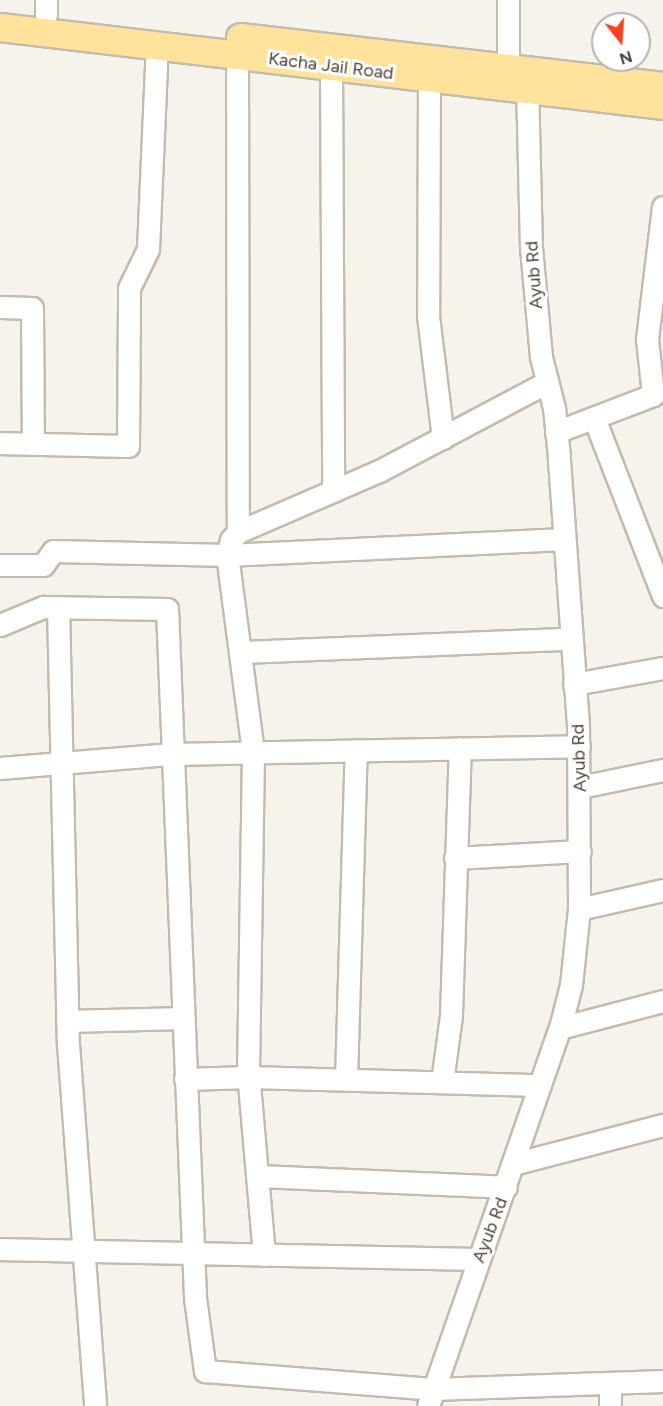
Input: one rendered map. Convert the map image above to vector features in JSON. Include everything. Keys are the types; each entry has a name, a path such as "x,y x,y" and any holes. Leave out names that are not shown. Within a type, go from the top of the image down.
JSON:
{"main road":[{"path":"0,10 46,8 663,86"},
{"name":"Kacha Jail Road","path":"0,27 663,105"}],"street":[{"path":"508,0 508,67"},
{"path":"0,443 128,446 129,288 148,249 157,45"},
{"path":"237,55 238,532"},
{"path":"331,67 333,491"},
{"path":"429,77 428,316 443,438"},
{"name":"Ayub Rd","path":"430,1398 560,1028 571,985 579,909 579,746 562,539 556,432 548,382 540,357 531,248 527,88"},
{"path":"556,432 658,393 647,339 663,207"},
{"path":"0,307 32,308 33,444"},
{"path":"264,1256 249,1077 253,752 227,555 231,540 238,532 333,491 443,438 548,382"},
{"path":"594,418 663,596"},
{"path":"0,565 43,565 53,551 227,555 562,539"},
{"path":"0,626 44,607 167,609 185,1079 193,1252 202,1367 208,1373 430,1398 525,1396 610,1383 663,1381"},
{"path":"58,608 68,1021 81,1250 95,1406"},
{"path":"240,652 570,639"},
{"path":"574,684 663,668"},
{"path":"0,768 171,754 579,746"},
{"path":"442,1082 450,1015 460,748"},
{"path":"346,1079 356,750"},
{"path":"580,787 663,771"},
{"path":"455,858 580,850"},
{"path":"579,909 663,890"},
{"path":"560,1028 663,1001"},
{"path":"68,1021 183,1018"},
{"path":"185,1079 249,1077 540,1085"},
{"path":"513,1164 663,1125"},
{"path":"258,1176 506,1187"},
{"path":"0,1249 478,1259"},
{"path":"610,1383 610,1406"}]}
